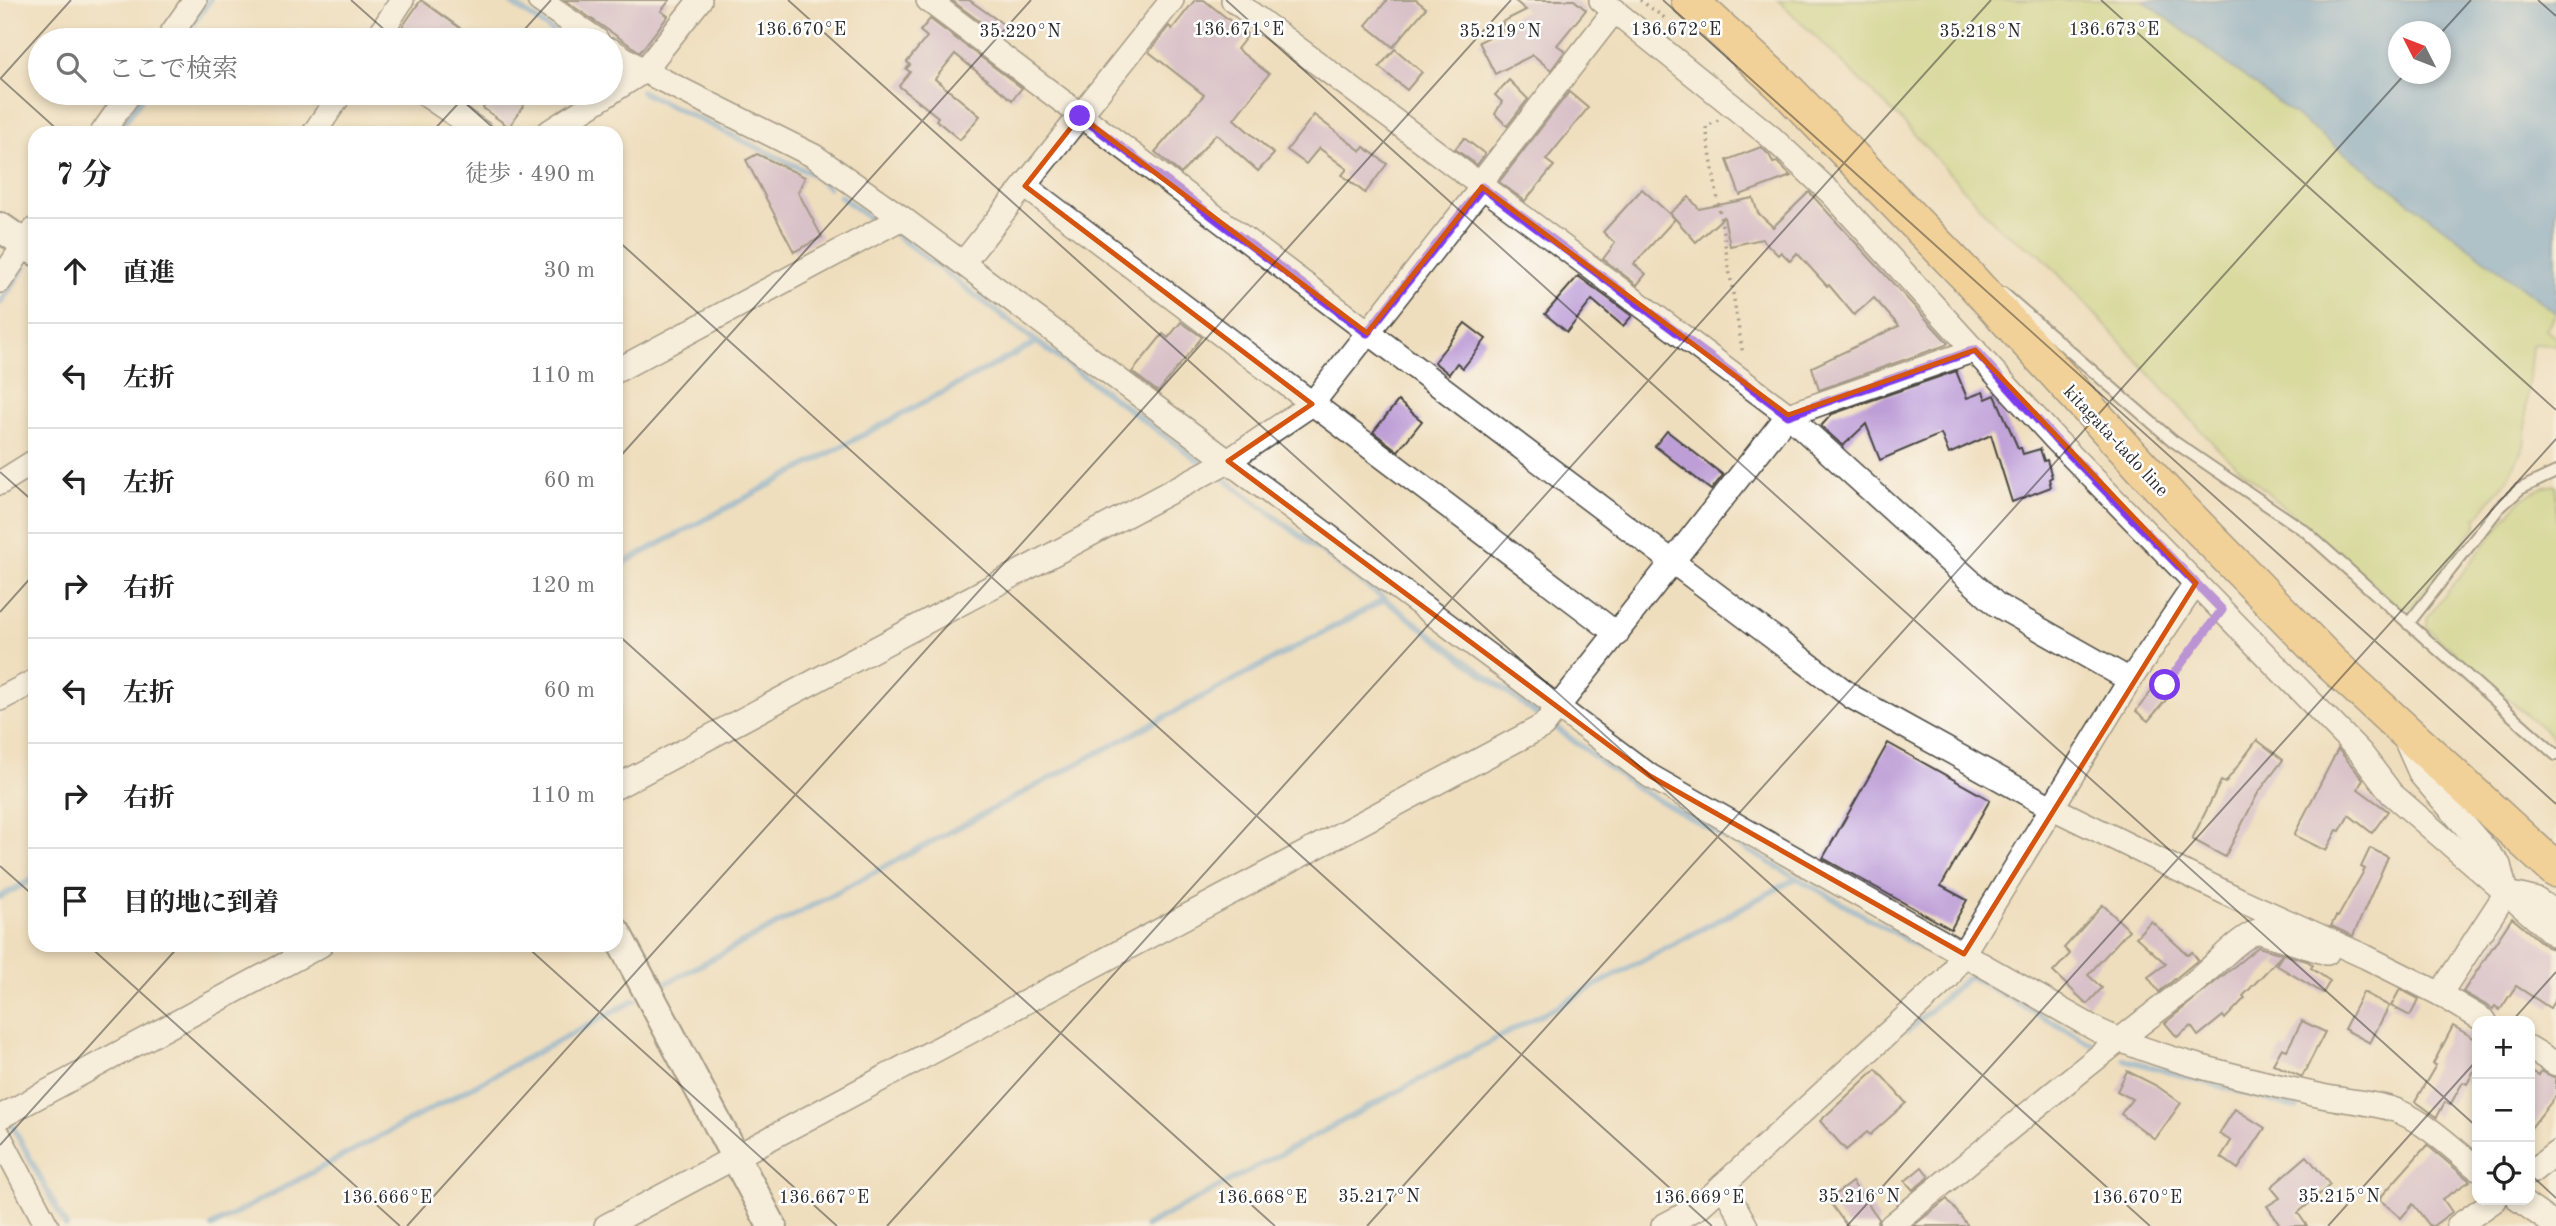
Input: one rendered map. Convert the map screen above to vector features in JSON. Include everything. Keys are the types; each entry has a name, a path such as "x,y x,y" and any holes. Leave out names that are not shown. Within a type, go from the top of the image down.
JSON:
{"main road":[{"name":"kitagata-tado line","path":"1689,0 1782,85 1968,277 2175,503 2331,663 2556,870"}],"street":[{"path":"175,28 195,0"},
{"path":"384,28 402,0"},
{"path":"539,0 580,28"},
{"path":"623,84 644,71 700,0"},
{"path":"928,0 1852,697 2051,807 2240,900 2365,957 2440,994 2477,1016"},
{"path":"963,263 1172,0"},
{"path":"1233,0 1788,415 1997,605 2130,680"},
{"path":"623,783 1228,461 1311,404 1480,186 1608,5 1771,137 1832,194 2056,440 2361,753 2392,794 2556,936"},
{"path":"623,58 644,71 814,156 963,263 1650,776 2118,1040 2266,1083 2399,1111 2428,1129 2472,1164"},
{"path":"107,126 122,105"},
{"path":"319,126 333,105"},
{"path":"441,105 472,126"},
{"path":"558,126 590,105"},
{"path":"1025,186 1617,634"},
{"path":"623,366 902,218"},
{"path":"0,227 28,240"},
{"path":"0,281 28,247"},
{"path":"606,1226 1543,726 1788,415 1975,350"},
{"path":"0,483 28,465"},
{"path":"1663,1226 1699,1207 1948,978 2130,680 2196,583"},
{"path":"0,699 28,685"},
{"path":"2398,724 2421,775 2499,865 2506,893 2440,994"},
{"path":"2506,893 2537,900 2556,913"},
{"path":"1891,1226 2118,1040 2203,976 2245,937 2258,931 2356,962 2365,957"},
{"path":"623,945 772,1226"},
{"path":"0,1117 308,952"},
{"path":"2535,1051 2556,1064"},
{"path":"0,1137 47,1226"},
{"path":"2535,1169 2556,1153"},
{"path":"1723,1185 1746,1226"},
{"path":"2458,1226 2488,1205"},
{"path":"2526,1205 2556,1226"}],"lane":[{"path":"1968,277 2007,295 2173,441 2305,531 2556,755"},
{"path":"2408,624 2499,508 2520,489 2556,472"}],"path":[{"path":"1730,106 1719,120 1706,127 1748,385"},
{"path":"2165,685 2222,610"}],"highlighted area":[{"path":"1080,116 1367,333 1482,187 1788,415 1975,350 2196,583 1964,954 1650,776 1228,461 1312,404 1025,186"}],"green space":[{"path":"1778,0 2143,0 2556,313 2546,330 2556,338 2556,345 2532,344 2526,441 2508,479 2476,518 2476,527 2411,607 2399,607 2220,451 2041,255 2001,230 1903,122"},
{"path":"2556,485 2556,740 2427,628 2427,618 2515,506 2534,491"}],"water":[{"path":"2143,0 2556,0 2556,313"}],"building":[{"path":"421,0 460,28 401,28"},
{"path":"564,0 670,0 661,11 668,16 640,52 623,40 623,28 605,28"},
{"path":"951,0 969,0 1010,29 1003,39"},
{"path":"1195,0 1204,0 1248,35 1237,49 1269,74 1234,119 1274,154 1258,171 1216,134 1181,174 1155,152 1204,95 1149,52 1169,26 1172,29"},
{"path":"1387,0 1416,0 1426,8 1393,47 1366,25"},
{"path":"1514,0 1574,0 1586,10 1557,45 1565,51 1551,70 1533,55 1495,74 1479,42 1505,29 1502,22 1526,10"},
{"path":"930,19 1022,88 1012,100 955,54 935,79 980,116 960,140 936,120 938,117 899,86 910,72 906,69 910,65 907,62 927,37 920,31"},
{"path":"1395,49 1422,72 1407,90 1379,67"},
{"path":"1509,80 1528,99 1507,126 1495,114 1502,102 1495,95"},
{"path":"1569,92 1588,108 1546,160 1554,166 1525,201 1499,182"},
{"path":"485,105 524,105 510,126 483,108"},
{"path":"1314,115 1361,151 1364,147 1387,164 1365,193 1342,175 1347,169 1319,148 1306,164 1287,150"},
{"path":"1464,138 1485,154 1477,165 1455,149"},
{"path":"1761,147 1773,163 1777,162 1791,176 1740,195 1727,160"},
{"path":"757,154 805,177 798,192 822,237 794,252 746,160"},
{"path":"1642,189 1675,219 1634,264 1646,274 1637,285 1603,259 1615,243 1603,232"},
{"path":"1809,192 1948,343 1946,345 1819,390 1812,367 1899,326 1874,298 1854,315 1797,253 1790,261 1781,252 1778,255 1762,239 1730,246 1724,217 1696,242 1670,213 1689,197 1699,209 1753,198 1758,213 1773,227"},
{"path":"1578,276 1632,316 1623,326 1592,300 1567,332 1545,314"},
{"path":"1181,322 1202,337 1158,392 1132,372 1163,334 1168,338"},
{"path":"1465,323 1486,339 1463,368 1457,363 1449,374 1434,362"},
{"path":"1956,371 1967,398 1983,392 1986,399 1995,395 2023,454 2040,449 2044,461 2047,460 2052,477 2049,479 2051,487 2012,502 1991,435 1949,454 1941,434 1880,460 1866,424 1843,446 1821,426 1832,414"},
{"path":"1398,401 1422,421 1398,451 1373,432"},
{"path":"1667,431 1723,475 1711,490 1655,446"},
{"path":"2158,683 2171,694 2148,721 2136,711"},
{"path":"2257,740 2283,760 2258,793 2225,857 2192,839 2221,781 2225,783"},
{"path":"1888,743 1990,800 1941,886 1967,900 1951,929 1823,858"},
{"path":"2338,749 2363,779 2358,789 2388,811 2372,833 2349,815 2326,851 2294,835"},
{"path":"2370,848 2388,857 2353,936 2331,926 2365,869 2361,867"},
{"path":"2103,905 2129,930 2088,975 2102,988 2087,1004 2053,972 2070,954 2064,948"},
{"path":"2512,918 2547,947 2556,950 2556,998 2550,1008 2516,986 2500,1010 2495,1006 2493,1009 2463,992"},
{"path":"2151,921 2188,955 2192,952 2198,960 2159,992 2148,977 2166,964 2136,937"},
{"path":"2258,947 2283,954 2225,1019 2223,1016 2198,1036 2191,1026 2177,1037 2165,1023"},
{"path":"2283,954 2307,961 2313,965 2311,968 2330,981 2323,993 2276,965"},
{"path":"2400,989 2419,999 2410,1016 2391,1006"},
{"path":"2363,992 2389,1006 2370,1043 2344,1029"},
{"path":"2302,1021 2325,1032 2302,1077 2273,1064 2282,1048 2287,1050"},
{"path":"2453,1026 2472,1037 2472,1074 2467,1084 2463,1082 2450,1105 2445,1102 2437,1117 2415,1101 2436,1065 2433,1064"},
{"path":"1876,1069 1906,1103 1870,1135 1867,1132 1846,1150 1820,1121"},
{"path":"2127,1071 2157,1086 2181,1103 2155,1139 2121,1114 2132,1099 2117,1091"},
{"path":"2541,1071 2556,1078 2556,1096 2535,1123 2535,1073 2539,1075"},
{"path":"2235,1109 2265,1128 2238,1169 2221,1157 2231,1141 2219,1134"},
{"path":"2427,1145 2470,1181 2443,1199 2452,1212 2433,1226 2430,1226 2413,1204 2401,1218 2379,1199"},
{"path":"2307,1156 2330,1185 2298,1213 2307,1226 2281,1226 2267,1206 2280,1198 2271,1187"},
{"path":"1922,1167 1929,1177 1913,1190 1905,1181"},
{"path":"1852,1182 1879,1219 1877,1226 1847,1226 1828,1200"},
{"path":"1947,1199 1968,1226 1913,1226 1937,1207"}],"waterway":[{"path":"190,28 210,0"},
{"path":"507,0 548,28"},
{"path":"642,92 812,174 828,187"},
{"path":"122,126 137,105"},
{"path":"840,196 873,221 868,224"},
{"path":"892,232 1201,462"},
{"path":"0,303 25,267"},
{"path":"623,563 1037,342"},
{"path":"1221,476 1539,716"},
{"path":"663,985 1384,600"},
{"path":"1555,727 1637,788 1797,878"},
{"path":"1146,1226 1797,878 1946,962"},
{"path":"0,897 28,882"},
{"path":"1908,1030 1969,976 2092,1044"},
{"path":"212,1226 635,1000"},
{"path":"2124,1059 2297,1108"},
{"path":"11,1123 66,1226"}],"route":[{"path":"1080,116 1367,333 1482,187 1788,415 1975,350 2056,440 2222,610 2165,685"}]}
